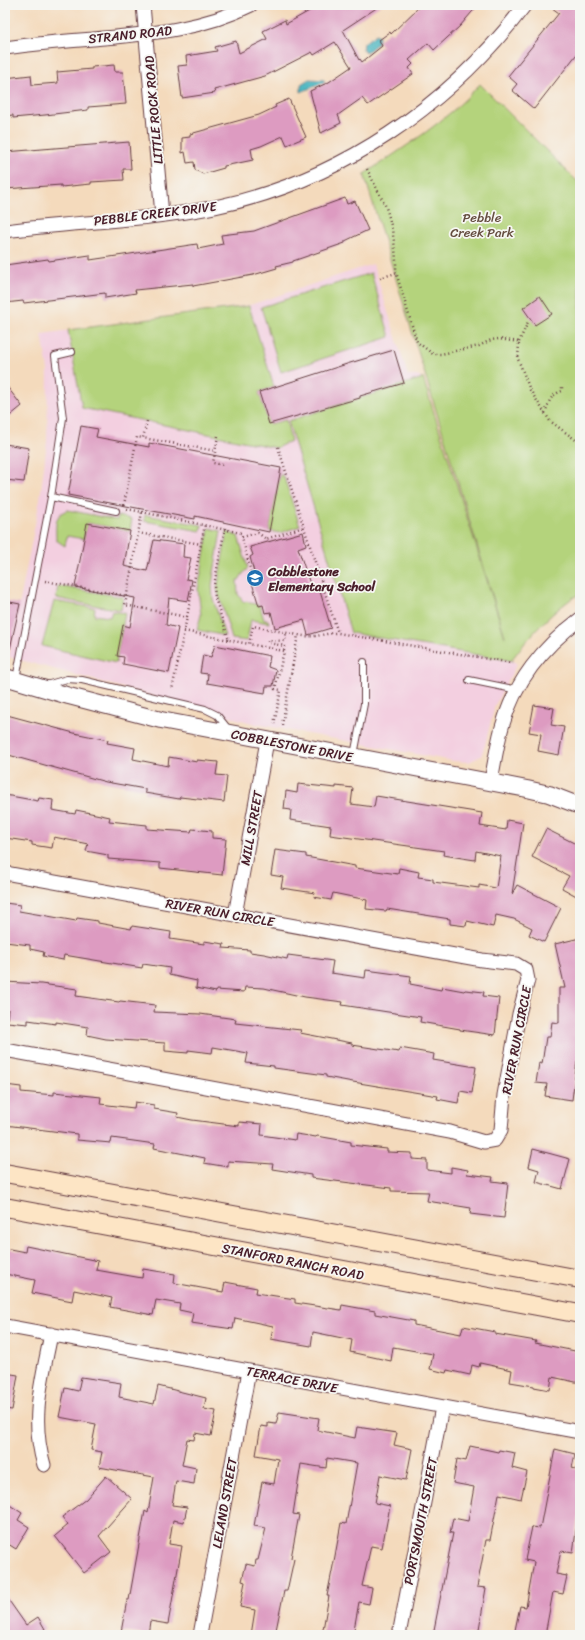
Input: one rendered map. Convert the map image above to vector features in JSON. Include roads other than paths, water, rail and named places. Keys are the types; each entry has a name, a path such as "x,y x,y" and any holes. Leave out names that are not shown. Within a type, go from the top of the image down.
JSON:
{"main road":[{"path":"5,1173 580,1279"},
{"name":"STANFORD RANCH ROAD","path":"5,1208 580,1314"}],"street":[{"name":"LITTLE ROCK ROAD","path":"143,5 162,215"},
{"name":"STRAND ROAD","path":"5,48 146,34 185,28 210,21 251,5"},
{"name":"PEBBLE CREEK DRIVE","path":"5,231 48,225 162,215 216,207 281,188 332,167 357,155 391,134 447,91 470,70 491,47 525,5"},
{"path":"491,782 502,727 518,690 536,659 551,642 580,619"},
{"name":"COBBLESTONE DRIVE","path":"10,679 154,718 491,782 549,794 580,806"},
{"name":"MILL STREET","path":"235,915 267,740"},
{"name":"RIVER RUN CIRCLE","path":"5,873 482,960 516,964 526,970 528,980 519,1014 504,1095 501,1130 495,1140 484,1142 450,1132 5,1050"},
{"name":"TERRACE DRIVE","path":"5,1326 580,1432"},
{"path":"44,1465 39,1448 37,1411 51,1334"},
{"name":"LELAND STREET","path":"200,1635 249,1371"},
{"name":"PORTSMOUTH STREET","path":"399,1635 442,1407"}],"lane":[{"path":"10,679 35,579 51,497 63,418 54,356 72,352"},
{"path":"51,497 116,512"},
{"path":"354,756 364,704 364,662"},
{"path":"469,680 518,690"}],"water":[{"path":"376,34 379,36 378,43 366,53 363,50 364,43"},
{"path":"309,79 324,80 325,82 301,92 301,84"}],"place":[{"name":"Cobblestone Elementary School","path":"255,578"}],"park label":[{"name":"Pebble Creek Park","path":"482,224"}]}
